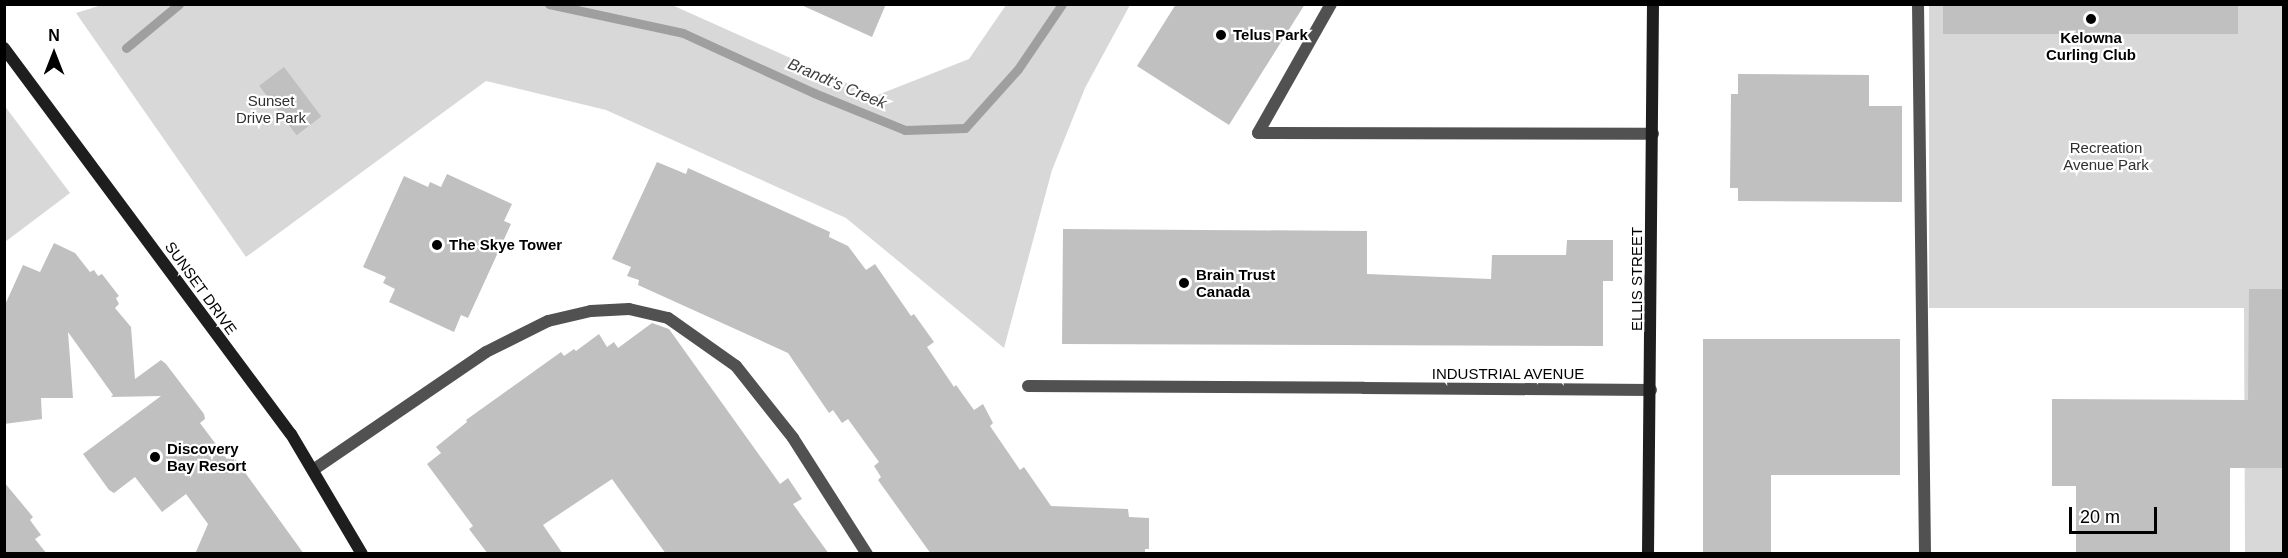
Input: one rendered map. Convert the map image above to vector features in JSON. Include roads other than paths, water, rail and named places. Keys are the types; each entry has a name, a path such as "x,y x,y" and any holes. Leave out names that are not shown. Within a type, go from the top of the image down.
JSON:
{"street":[{"path":"1331,4 1258,133 1653,134"},
{"name":"ELLIS STREET","path":"1648,554 1653,4"},
{"path":"1918,4 1925,554"},
{"name":"SUNSET DRIVE","path":"4,48 291,434 362,554"},
{"path":"313,470 486,352 548,321 591,311 629,309 668,318 736,366 793,438 867,554"},
{"name":"INDUSTRIAL AVENUE","path":"1028,386 1651,390"}],"waterway":[{"name":"Brandt's Creek","path":"126,48 179,4"},
{"name":"Brandt's Creek","path":"549,4 683,33 814,93 905,130 965,128 1018,69 1062,4"}],"place":[{"name":"Kelowna Curling Club","path":"2091,19"},
{"name":"Telus Park","path":"1221,35"},
{"name":"The Skye Tower","path":"437,245"},
{"name":"Brain Trust Canada","path":"1184,283"},
{"name":"Discovery Bay Resort","path":"155,457"}],"park label":[{"name":"Sunset Drive Park","path":"271,108"},
{"name":"Recreation Avenue Park","path":"2106,156"}]}
